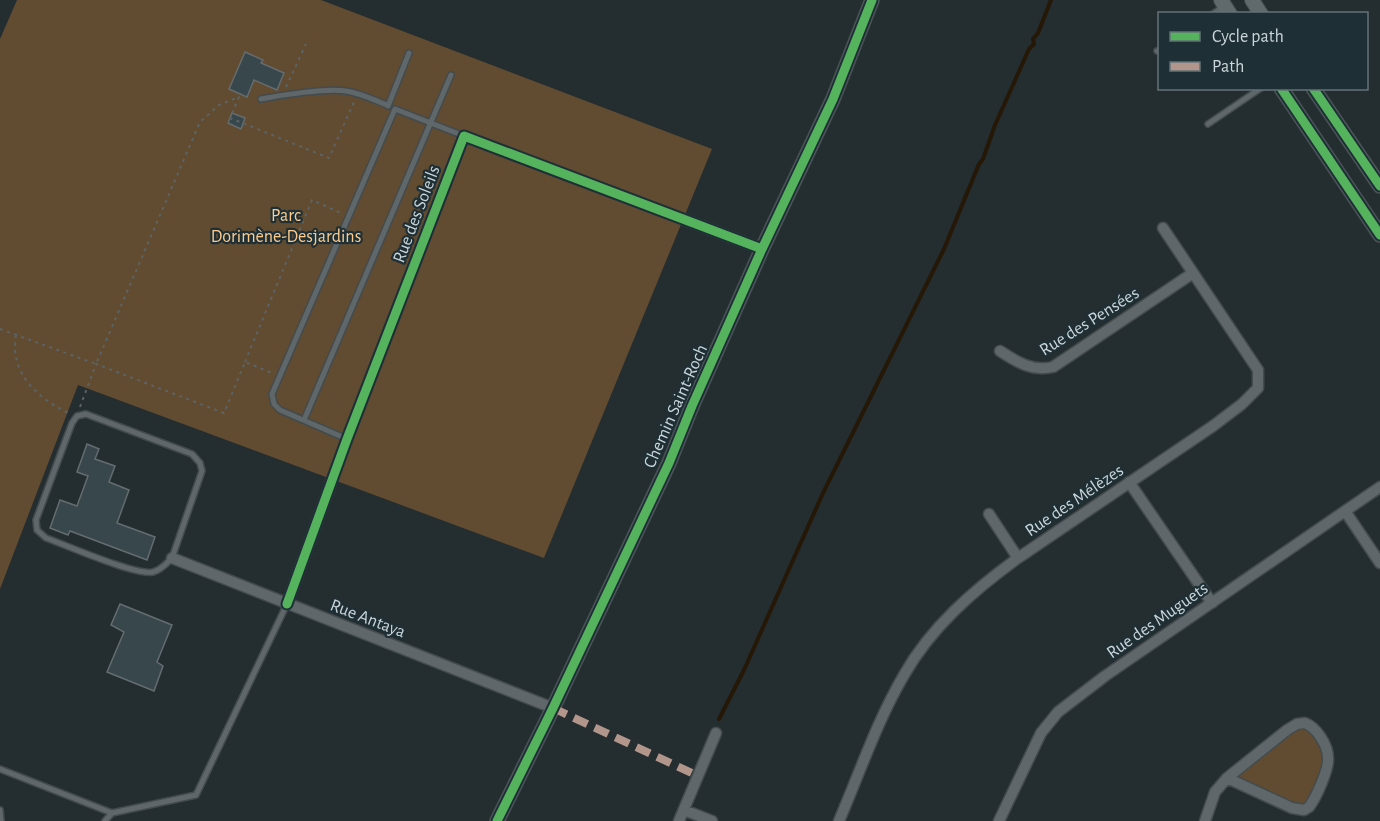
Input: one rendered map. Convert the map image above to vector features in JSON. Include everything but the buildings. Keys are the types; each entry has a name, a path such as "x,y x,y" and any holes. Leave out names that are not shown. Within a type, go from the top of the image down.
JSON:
{"main road":[{"name":"Chemin Saint-Roch","path":"497,821 669,462 762,249 833,99 872,0"},
{"path":"1282,90 1380,235"},
{"path":"1314,90 1380,186"},
{"path":"1316,140 1339,127"}],"street":[{"path":"464,136 762,249"},
{"name":"Rue des Soleils","path":"287,604 347,439 464,136"},
{"name":"Rue des Mélèzes","path":"839,821 875,732 904,674 914,658 958,607 991,577 1214,426 1250,397 1258,387 1258,370 1163,228"},
{"name":"Rue des Pensées","path":"1000,351 1031,368 1042,370 1053,367 1193,273"},
{"path":"1129,482 1212,603"},
{"name":"Rue des Muguets","path":"999,821 1041,733 1058,711 1105,676 1380,487"},
{"path":"1345,511 1380,563"},
{"path":"989,514 1018,558"},
{"name":"Rue Antaya","path":"172,558 553,708"},
{"path":"1205,821 1215,792 1227,778 1296,724 1305,723 1312,726 1329,757 1313,802 1304,810 1282,804 1227,778"},
{"path":"679,821 716,733"},
{"path":"684,810 712,821"}],"lane":[{"path":"387,105 409,53"},
{"path":"304,420 451,75"},
{"path":"1208,124 1258,90"},
{"path":"261,99 282,95 344,91 357,93 464,136"},
{"path":"347,439 280,410 274,404 272,394 395,109"},
{"path":"86,414 192,454 200,463 202,471 172,558 163,567 152,572 140,572 46,538 37,530 36,520 72,423 77,416 86,414"},
{"path":"0,769 112,813 196,795 287,604"},
{"path":"0,810 1,821"},
{"path":"105,821 112,813"}],"path":[{"path":"282,95 306,44"},
{"path":"17,335 15,357 29,385 40,395 77,416 96,364 200,122 219,105 239,97 230,118 329,158 357,93"},
{"path":"0,328 224,413 312,200 349,216"},
{"path":"245,362 280,376"}],"green space":[{"name":"Parc Dorimène-Desjardins","path":"17,0 321,0 712,149 544,558 78,385 0,589 0,39"},
{"path":"1312,726 1325,758 1309,799 1301,809 1231,776 1283,741 1297,728"}],"waterway":[{"path":"719,719 744,670 823,493 944,249 983,159 995,125 1029,49 1034,44 1033,39 1038,33 1051,0"}],"marked path":[{"path":"553,708 698,776"}],"cycle path":[{"path":"497,821 669,463 762,249 833,99 872,0"},
{"path":"1282,90 1380,235"},
{"path":"1314,90 1380,186"},
{"path":"287,604 347,439 464,136 762,249"}]}
